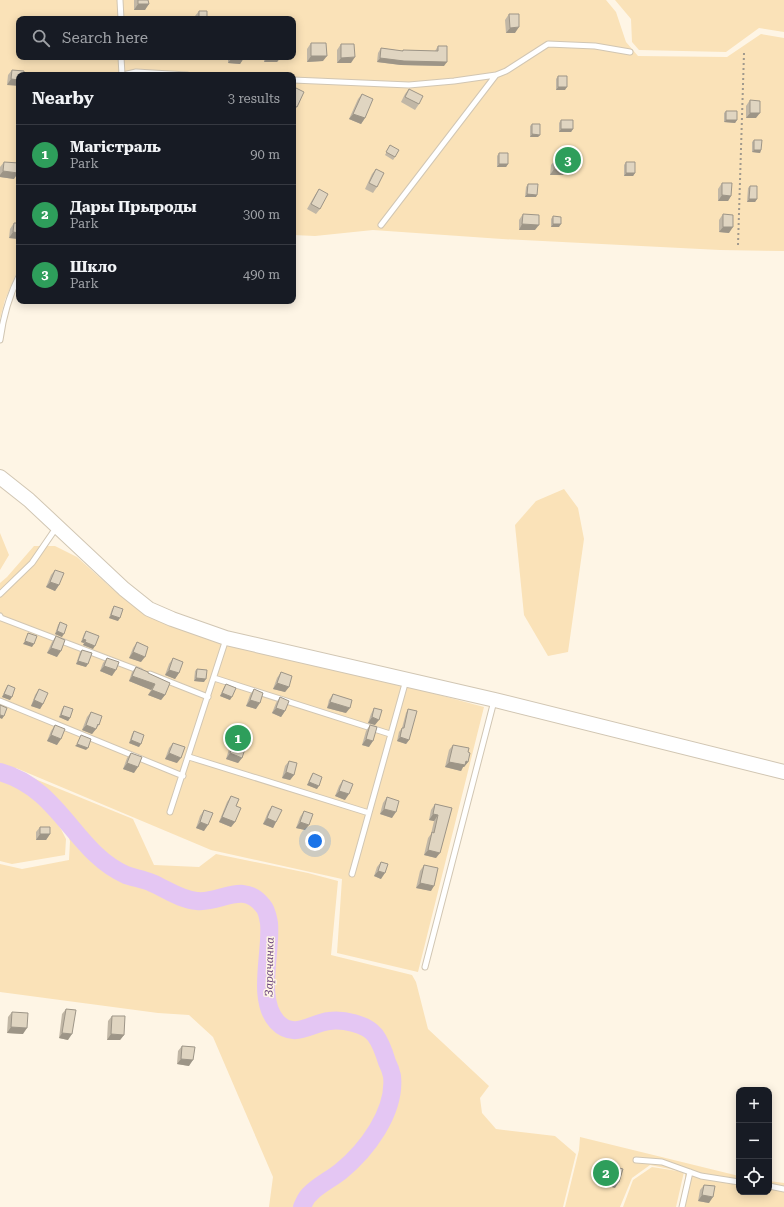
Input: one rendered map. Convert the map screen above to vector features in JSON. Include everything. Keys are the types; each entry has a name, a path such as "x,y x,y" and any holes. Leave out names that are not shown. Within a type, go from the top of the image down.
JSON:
{"street":[{"path":"0,477 29,500 56,527 124,589 149,608 172,619 226,638 495,700 784,772"}],"lane":[{"path":"120,0 121,16"},
{"path":"296,80 409,84 454,81 496,75 506,71 548,44 595,46 630,52"},
{"path":"121,60 122,72"},
{"path":"381,225 496,75"},
{"path":"0,340 2,325 16,282"},
{"path":"0,594 32,563 56,527"},
{"path":"0,616 208,697"},
{"path":"170,812 183,776 226,638"},
{"path":"214,678 390,734"},
{"path":"352,874 406,679"},
{"path":"425,967 495,700"},
{"path":"0,702 183,776"},
{"path":"189,757 368,813"},
{"path":"636,1160 662,1162 701,1176 736,1182"},
{"path":"682,1207 690,1172"},
{"path":"772,1187 784,1189"}],"path":[{"path":"738,245 744,53"}],"shaded area":[{"path":"0,0 606,0 616,12 626,42 638,56 727,57 761,34 784,38 784,251 720,250 502,239 373,230 315,236 296,235 296,72 16,72 16,274 5,300 0,319"},
{"path":"615,0 784,0 784,32 759,28 726,52 639,50 632,42 631,19"},
{"path":"564,489 578,508 584,539 568,652 548,656 524,615 515,525 536,501"},
{"path":"0,533 9,555 0,570"},
{"path":"34,546 55,546 77,557 117,593 158,619 484,707 418,972 337,953 342,879 211,850 16,768 18,783 42,802 61,829 66,839 65,855 12,864 0,861 0,583"},
{"path":"18,772 133,819 154,865 199,867 216,854 308,873 338,881 331,955 412,975 416,982 428,1029 489,1086 480,1098 482,1113 496,1129 555,1136 576,1154 563,1207 269,1207 273,1177 213,1037 189,1015 158,1013 0,992 0,864 22,869 69,860 70,841 66,829 43,800 20,782"},
{"path":"580,1137 736,1175 736,1195 772,1195 772,1181 784,1183 784,1207 679,1207 685,1172 650,1165 632,1178 620,1207 565,1207 579,1150"},
{"path":"652,1167 684,1172 676,1207 623,1207 633,1180"}],"building":[{"path":"138,0 148,0 149,4 138,4"},
{"path":"199,11 207,11 207,16 199,16"},
{"path":"509,14 519,14 519,27 510,28"},
{"path":"311,43 326,43 327,56 311,56"},
{"path":"341,44 354,44 355,57 341,58"},
{"path":"438,46 447,46 447,62 404,61 380,58 381,48 403,51 438,51"},
{"path":"12,70 24,71 16,72 16,80 11,79"},
{"path":"558,76 567,76 567,87 558,87"},
{"path":"296,88 304,92 296,106"},
{"path":"409,89 423,96 419,104 405,97"},
{"path":"362,94 373,99 365,118 353,114"},
{"path":"750,100 760,101 760,113 750,113"},
{"path":"726,111 737,111 737,120 726,120"},
{"path":"561,120 573,120 573,129 561,129"},
{"path":"532,124 540,124 540,135 532,134"},
{"path":"754,140 762,140 761,150 754,150"},
{"path":"390,145 399,150 395,157 386,152"},
{"path":"499,153 508,153 508,164 499,164"},
{"path":"555,160 567,160 566,170 554,169"},
{"path":"4,162 16,163 16,173 3,171"},
{"path":"626,162 635,162 635,173 626,173"},
{"path":"376,169 384,173 377,187 369,183"},
{"path":"722,183 732,183 731,196 722,195"},
{"path":"528,184 538,184 537,195 527,194"},
{"path":"750,186 757,186 757,199 749,199"},
{"path":"319,189 328,194 320,209 311,204"},
{"path":"523,214 539,215 539,225 522,224"},
{"path":"723,214 733,215 733,227 723,227"},
{"path":"553,216 561,217 561,224 553,224"},
{"path":"14,223 16,223 16,232 13,232"},
{"path":"55,570 64,573 59,585 50,582"},
{"path":"114,606 123,609 120,618 111,615"},
{"path":"60,622 67,625 64,634 57,631"},
{"path":"86,631 99,636 95,646 85,642 86,640 83,639"},
{"path":"28,633 37,636 34,644 25,641"},
{"path":"56,636 65,640 61,651 51,648"},
{"path":"137,642 148,647 145,657 133,652"},
{"path":"82,650 92,653 88,664 78,661"},
{"path":"107,658 119,662 116,670 104,666"},
{"path":"173,658 183,662 179,673 169,670"},
{"path":"136,667 170,683 165,695 152,690 155,684 132,676"},
{"path":"197,669 207,670 206,679 196,678"},
{"path":"281,672 292,676 289,687 277,683"},
{"path":"226,684 236,688 232,697 222,693"},
{"path":"8,685 15,688 12,697 4,694"},
{"path":"39,689 48,693 43,704 34,700"},
{"path":"254,689 263,693 260,703 250,700"},
{"path":"333,694 352,700 350,708 330,702"},
{"path":"280,697 289,701 285,711 276,708"},
{"path":"0,705 7,708 4,716 0,715"},
{"path":"64,706 73,709 70,718 61,715"},
{"path":"374,708 382,710 379,720 372,717"},
{"path":"408,709 417,711 409,740 400,737 402,728 404,728"},
{"path":"91,712 102,716 96,729 86,725"},
{"path":"55,725 65,729 61,739 51,735"},
{"path":"370,725 377,727 373,741 366,739"},
{"path":"134,731 144,735 141,744 131,740"},
{"path":"81,735 91,739 88,748 77,744"},
{"path":"173,743 185,747 181,758 169,753"},
{"path":"233,744 245,749 242,758 230,753"},
{"path":"453,745 469,748 468,752 470,753 468,762 466,761 465,765 449,762"},
{"path":"131,753 142,757 138,767 127,763"},
{"path":"289,761 297,763 294,775 286,772"},
{"path":"313,773 322,777 319,786 309,782"},
{"path":"343,780 353,784 349,794 339,791"},
{"path":"231,796 239,799 236,806 241,808 235,822 222,817"},
{"path":"387,797 399,801 396,812 384,809"},
{"path":"435,804 452,808 440,853 428,850 438,815 433,814"},
{"path":"272,806 282,810 276,822 267,818"},
{"path":"204,810 213,813 208,825 200,822"},
{"path":"304,811 313,814 309,825 300,822"},
{"path":"40,827 50,827 50,834 40,834"},
{"path":"381,862 388,864 385,873 378,871"},
{"path":"424,865 438,868 434,886 420,883"},
{"path":"66,1009 76,1010 72,1034 62,1033"},
{"path":"12,1012 28,1013 27,1028 11,1027"},
{"path":"112,1016 125,1016 124,1035 111,1034"},
{"path":"182,1046 195,1047 193,1060 181,1059"},
{"path":"609,1165 623,1169 619,1182 605,1178"},
{"path":"704,1185 715,1186 713,1197 702,1195"}],"waterway":[{"name":"Зарачанка","path":"0,772 21,780 38,792 53,806 93,852 108,865 126,875 157,885 191,900 206,901 239,894 255,898 263,906 269,923 266,975 267,1001 277,1022 283,1027 290,1030 296,1030 322,1022 341,1021 360,1025 375,1035 382,1048 392,1076 392,1090 384,1117 377,1130 360,1153 340,1172 313,1191 307,1197 302,1207"}],"place":[{"name":"Шкло","path":"568,160"},
{"name":"Магістраль","path":"238,738"},
{"name":"Дары Прыроды","path":"606,1173"}]}
